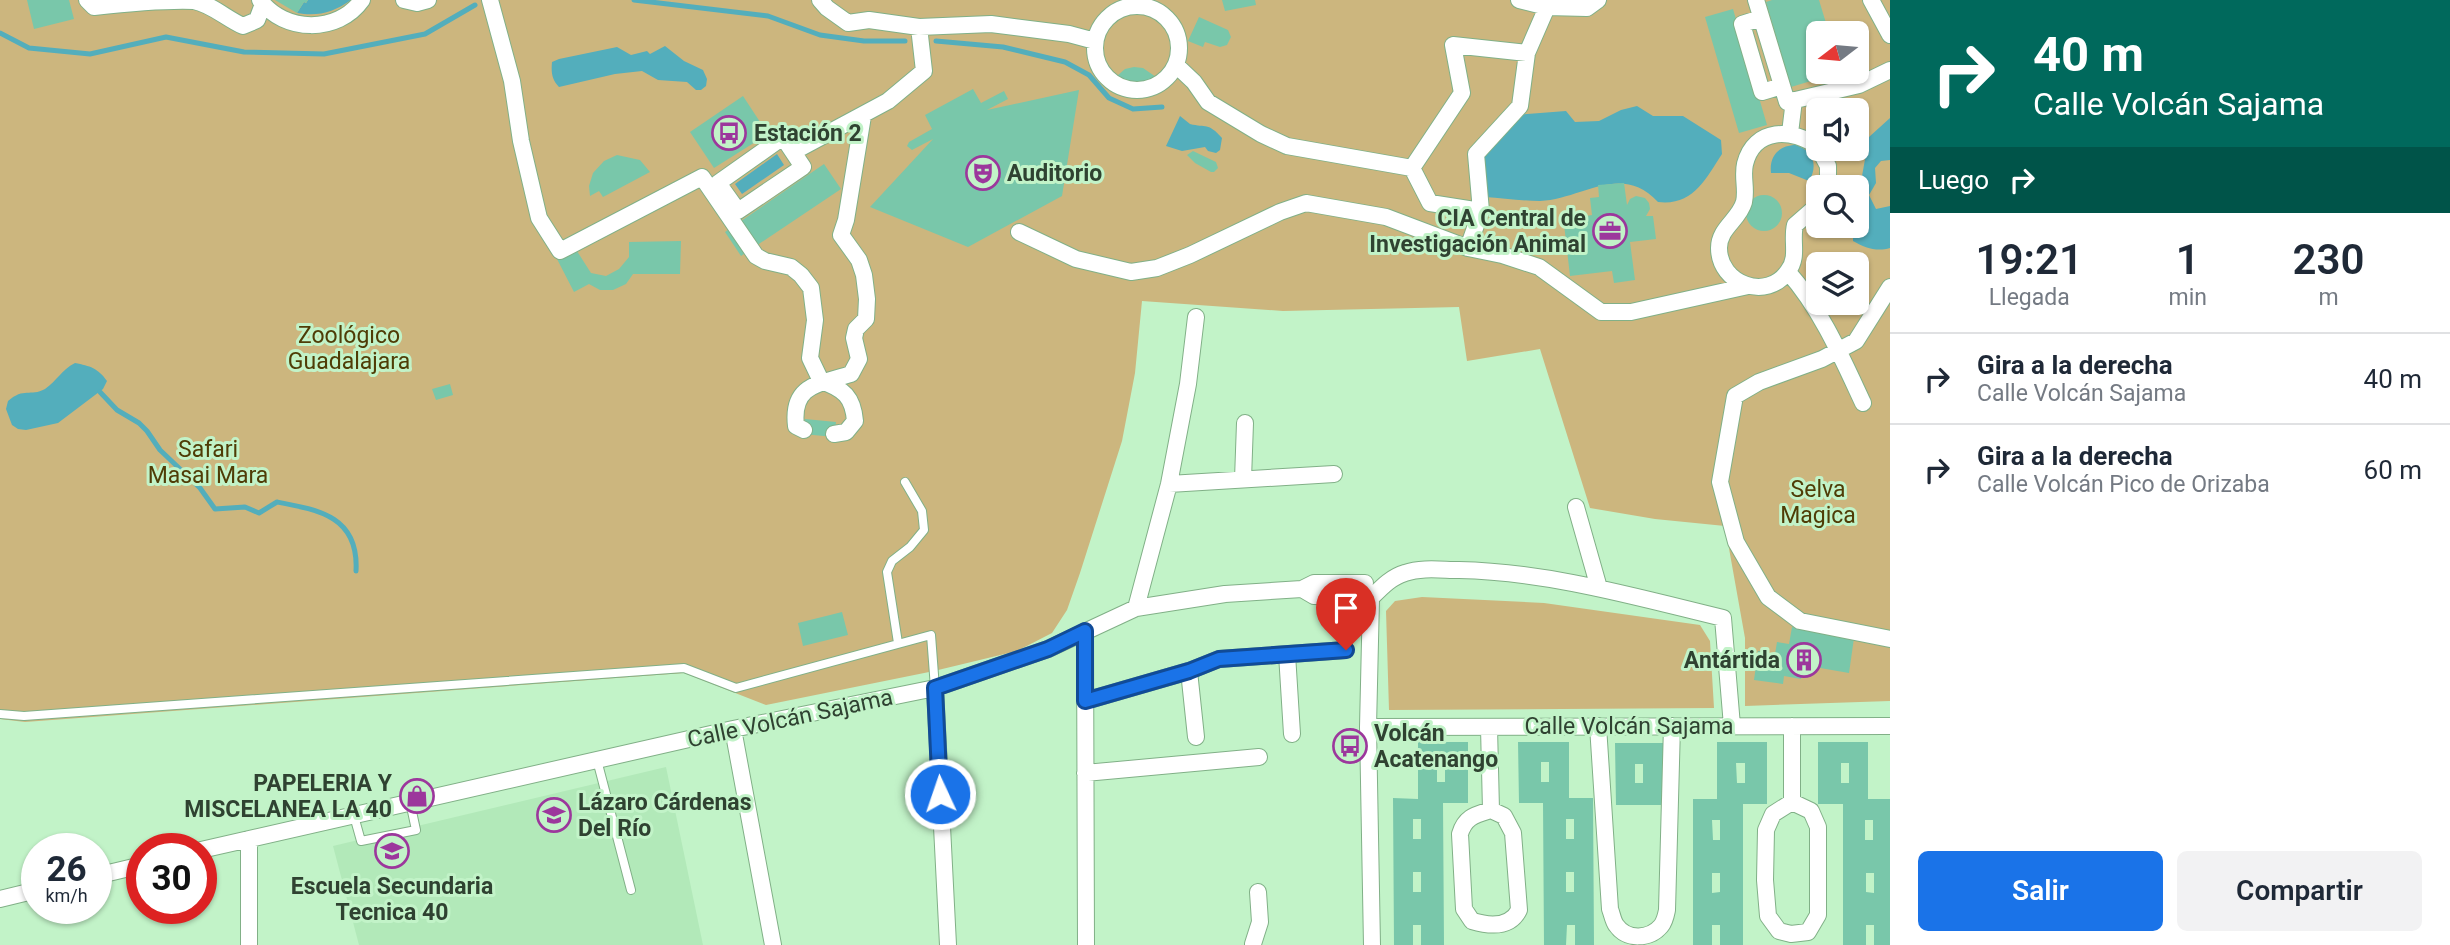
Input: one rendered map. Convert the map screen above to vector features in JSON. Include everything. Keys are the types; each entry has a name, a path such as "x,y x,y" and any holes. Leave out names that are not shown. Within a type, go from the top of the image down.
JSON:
{"street":[{"path":"87,0 94,7 194,1 243,26 257,20 262,2 273,13 287,21 303,25 324,25 343,18 362,0"},
{"path":"404,0 417,3 428,0"},
{"path":"490,0 512,81 521,141 539,218 560,251 702,177 724,200 738,211 803,167 783,137 718,183 724,200 756,256 791,267 811,288 815,320 810,358 821,381 837,386 853,405 855,421 846,432 834,434"},
{"path":"820,0 848,23 869,20 919,27 991,24 1069,34 1095,41"},
{"path":"1167,0 1178,39 1179,53 1168,77 1145,90 1131,90 1107,79 1099,68 1095,41 1099,28 1117,10 1144,3 1166,17 1174,27"},
{"path":"1519,0 1547,7 1587,8 1598,0"},
{"path":"1756,0 1787,102 1859,85 1890,70"},
{"path":"1871,0 1890,35"},
{"path":"1468,248 1481,211 1476,154 1520,106 1527,53 1547,7"},
{"path":"793,152 888,102 924,71 919,27"},
{"path":"1412,168 1462,93 1453,46 1527,53"},
{"path":"1175,65 1194,82 1208,102 1261,134 1287,146 1412,168"},
{"path":"1790,134 1794,100"},
{"path":"804,430 796,426 794,412 806,389 821,381 851,374 859,359 854,338 856,328 866,319 864,275 859,260 841,234 846,220 863,116"},
{"path":"1748,286 1726,272 1721,260 1720,242 1726,228 1744,203 1743,177 1748,156 1757,144 1767,137 1790,134 1806,138"},
{"path":"1412,168 1430,203 1481,211"},
{"path":"1019,232 1076,259 1130,272 1157,268 1190,256 1280,212 1306,203 1386,217 1468,248 1539,267 1601,312 1631,312 1748,286 1770,285 1788,272 1794,260 1795,225 1806,215"},
{"path":"1788,272 1803,288 1863,403"},
{"path":"1890,287 1856,341 1790,372 1759,382 1735,396 1720,482 1736,542 1768,597 1800,621 1890,639"},
{"path":"1136,608 1169,484 1188,384 1196,317"},
{"path":"1243,480 1245,423"},
{"path":"1169,484 1334,474"},
{"path":"1576,507 1599,588"},
{"path":"1372,945 1368,727 1372,590 1406,572 1502,571 1599,588 1723,618 1732,726"},
{"name":"Calle Volcán Sajama","path":"217,846 733,729 935,688 1048,649 1136,608 1225,594 1303,589 1314,583 1372,590"},
{"path":"1085,631 1086,945"},
{"path":"1085,701 1189,671 1219,659 1346,650"},
{"path":"1286,654 1292,734"},
{"path":"1189,671 1196,737"},
{"path":"935,688 948,945"},
{"path":"1598,726 1610,909 1615,925 1636,937 1653,933 1663,923 1667,910 1672,726"},
{"path":"1792,726 1792,802"},
{"name":"Calle Volcán Sajama","path":"1368,727 1890,726"},
{"path":"1489,727 1491,810"},
{"path":"733,729 774,945"},
{"path":"1086,773 1259,757"},
{"path":"1792,802 1811,811 1818,827 1818,915 1808,932 1791,934 1779,931 1769,916 1765,880 1766,830 1773,814 1792,802"},
{"path":"1491,810 1504,817 1513,834 1519,910 1516,917 1507,922 1487,925 1472,921 1464,909 1460,834 1463,824 1472,816 1491,810"},
{"path":"249,839 249,945"},
{"path":"1236,945 1253,944 1260,922 1258,892"},
{"path":"0,899 21,894"}],"lane":[{"path":"898,643 887,572 892,561 910,547 924,530 922,511 905,482"},
{"path":"0,714 24,716 684,668 736,688 931,635 935,688"},
{"path":"597,760 631,890"},
{"path":"354,816 361,841 416,830 410,802"}],"shaded area":[{"path":"666,767 703,945 359,945 333,846"}],"green space":[{"name":"Zoológico Guadalajara","path":"0,0 1890,0 1890,701 1745,706 1745,638 1725,526 1655,519 1590,508 1540,349 1467,361 1459,307 1283,311 1142,301 1135,373 1122,441 1067,610 1052,633 1017,651 766,705 684,673 25,722 0,719"},
{"path":"1422,597 1544,603 1700,625 1710,641 1714,708 1389,710 1386,611 1395,601"}],"water":[{"path":"308,0 351,0 326,12 297,13"},
{"path":"665,46 684,61 703,70 707,79 706,86 696,90 687,82 658,80 642,71 615,74 559,87 552,76 552,62 559,59 617,47 631,55 647,51 650,54"},
{"path":"1637,106 1653,116 1683,116 1721,140 1722,154 1704,182 1689,195 1680,200 1658,202 1644,190 1616,184 1540,201 1485,197 1481,157 1515,115 1566,111 1575,122 1599,121 1621,110"},
{"path":"1180,116 1190,124 1207,126 1213,130 1222,138 1220,150 1216,153 1205,147 1182,151 1166,146"},
{"path":"1890,118 1890,160 1881,161 1875,168 1876,183 1869,195 1869,175 1862,175 1865,161 1869,161 1869,137"},
{"path":"1796,145 1806,150 1806,161 1813,161 1812,175 1806,175 1806,180 1789,173 1771,173 1776,153"},
{"path":"777,154 784,165 742,194 735,184"},
{"path":"1869,195 1876,209 1890,206 1890,248 1876,249 1853,241 1853,238 1869,238"},
{"path":"75,363 97,370 107,381 103,389 58,423 26,430 12,425 6,409 8,401 18,394 45,389"}],"building":[{"path":"27,0 69,0 74,19 34,29"},
{"path":"275,0 308,0 297,13"},
{"path":"1222,0 1255,0 1256,5 1225,11"},
{"path":"1819,0 1825,21 1806,21 1806,82 1791,87 1766,2"},
{"path":"1733,9 1767,125 1739,133 1705,17"},
{"path":"1199,17 1228,30 1231,37 1227,45 1220,47 1205,42 1203,47 1188,41"},
{"path":"1143,68 1156,77 1143,82 1132,82 1117,76 1125,69"},
{"name":"Auditorio","path":"973,89 981,103 1004,91 1008,99 987,110 1079,90 1062,196 968,247 870,207 933,139 912,150 907,146 909,142 932,129 925,115"},
{"name":"Estación 2","path":"743,96 768,134 714,168 690,132"},
{"path":"1193,151 1216,162 1218,168 1211,172 1195,163 1187,155"},
{"path":"617,155 640,160 650,172 603,197 599,191 590,196 589,186 593,173 604,161"},
{"path":"824,164 841,189 741,256 725,232"},
{"name":"CIA Central de Investigación Animal","path":"1624,183 1627,205 1630,199 1636,196 1645,198 1649,203 1650,209 1646,216 1653,216 1656,239 1630,242 1635,280 1614,283 1612,271 1570,276 1564,224 1582,222 1581,217 1592,215 1590,198 1599,197 1598,185"},
{"path":"1764,195 1777,200 1782,213 1777,226 1764,231 1751,226 1746,213 1751,200"},
{"path":"681,241 680,274 633,274 626,284 613,290 600,290 589,284 574,292 557,259 575,248 591,273 606,276 619,269 629,257 629,242"},
{"path":"450,384 453,395 436,400 432,389"},
{"path":"805,419 836,422 834,437 803,434"},
{"path":"842,612 848,635 803,646 798,623"},
{"name":"Antártida","path":"1792,627 1854,638 1849,673 1803,665 1801,679 1784,676 1783,684 1754,680 1758,651 1775,654 1777,642 1789,644"},
{"path":"1418,742 1468,742 1468,803 1443,803 1444,945 1421,945 1421,925 1413,925 1413,945 1394,945 1393,798 1418,799","holes":["1445,762 1445,782 1437,782 1437,763","1413,819 1421,819 1421,839 1413,839","1413,872 1421,872 1421,892 1413,892"]},
{"path":"1518,742 1569,742 1569,798 1593,798 1594,945 1575,945 1575,925 1567,925 1566,945 1544,945 1543,803 1519,803","holes":["1541,762 1549,762 1549,782 1541,782","1566,819 1574,819 1574,839 1566,839","1566,872 1574,872 1574,892 1566,892"]},
{"path":"1717,742 1767,742 1767,804 1743,804 1743,945 1720,945 1720,925 1712,925 1712,945 1693,945 1693,799 1717,799","holes":["1736,763 1745,763 1745,783 1737,783","1712,820 1720,820 1720,840 1713,840","1712,873 1720,873 1720,892 1712,893"]},
{"path":"1818,742 1868,742 1868,799 1890,799 1890,945 1874,945 1874,925 1866,925 1866,945 1843,945 1843,804 1818,804","holes":["1841,763 1849,763 1849,783 1841,783","1865,820 1873,820 1873,840 1865,840","1866,873 1874,873 1874,893 1866,892"]},
{"path":"1615,743 1665,743 1666,805 1616,805","holes":["1635,764 1643,764 1643,783 1635,783"]}],"waterway":[{"path":"634,0 768,16 820,35 864,41 905,41"},
{"path":"0,33 29,48 90,54 166,37 244,52 324,54 425,34 475,5"},
{"path":"936,41 1003,47 1065,62 1089,75 1109,98 1133,109 1162,107"},
{"path":"100,392 117,410 147,431 160,450 200,488 215,509 245,507 259,513 277,502 322,513 334,519 351,539 356,571"}],"place":[{"name":"Estación 2","path":"729,133"},
{"name":"Auditorio","path":"983,173"},
{"name":"CIA Central de Investigación Animal","path":"1610,231"},
{"name":"Antártida","path":"1804,660"},
{"name":"Volcán Acatenango","path":"1350,746"},
{"name":"PAPELERIA Y MISCELANEA LA 40","path":"417,796"},
{"name":"Lázaro Cárdenas Del Río","path":"554,815"},
{"name":"Escuela Secundaria Tecnica 40","path":"392,851"}],"route":[{"path":"940,794 935,688 1048,649 1085,631 1085,701 1189,671 1219,659 1346,650"}],"park label":[{"name":"Safari Masai Mara","path":"208,462"},
{"name":"Selva Magica","path":"1818,502"}]}
